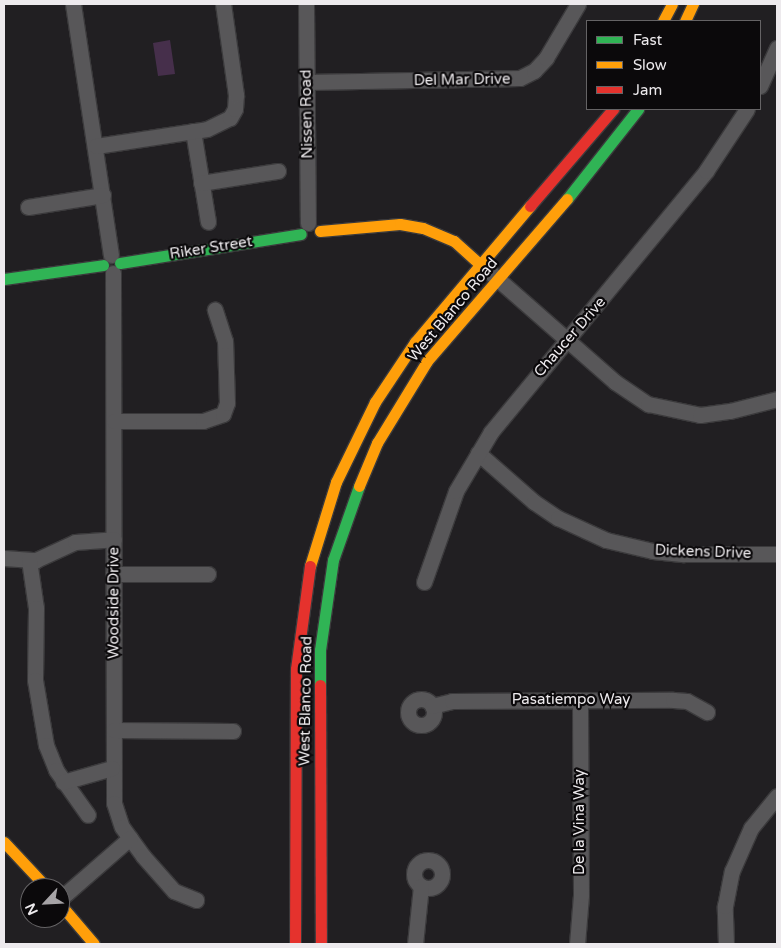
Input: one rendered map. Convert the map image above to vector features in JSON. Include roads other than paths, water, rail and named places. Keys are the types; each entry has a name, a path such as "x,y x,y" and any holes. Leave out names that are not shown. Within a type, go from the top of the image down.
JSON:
{"main road":[{"path":"664,20 672,4"},
{"path":"685,20 693,4"},
{"name":"West Blanco Road","path":"296,944 296,669 310,566 336,482 375,402 415,342 612,110"},
{"name":"West Blanco Road","path":"321,944 320,650 333,560 351,505 377,443 427,361 562,205 637,110"},
{"name":"Riker Street","path":"4,279 112,264 310,229 400,224 423,228 454,241 481,265"},
{"path":"4,842 38,878"},
{"path":"70,916 94,944"}],"street":[{"name":"Woodside Drive","path":"73,4 96,146 112,264 114,421 114,730 112,768 114,802 130,838 174,891 196,900"},
{"path":"96,146 193,131 222,124 235,109 234,74 223,4"},
{"name":"Nissen Road","path":"306,4 310,229"},
{"name":"Del Mar Drive","path":"307,82 520,78 534,71 546,58 578,4"},
{"path":"761,84 777,48"},
{"name":"Chaucer Drive","path":"424,582 454,498 478,453 516,400 569,340 706,171 746,110"},
{"path":"193,131 208,222"},
{"path":"201,183 278,171"},
{"path":"28,207 103,196"},
{"name":"Riker Street","path":"481,265 633,396 663,409 715,414 777,399"},
{"path":"114,421 203,421 223,414 226,403 226,341 215,310"},
{"name":"Dickens Drive","path":"478,453 534,502 558,518 606,540 653,551 684,554 777,554"},
{"path":"4,558 30,560 75,542 114,539"},
{"path":"30,560 35,594 38,702 49,756 64,782 88,815"},
{"path":"113,574 208,574"},
{"name":"De la Vina Way","path":"577,944 581,888 580,700"},
{"name":"Pasatiempo Way","path":"432,706 452,701 673,700 687,701 707,712"},
{"path":"114,730 233,730"},
{"path":"64,782 112,768"},
{"path":"726,944 725,906 732,871 751,828 777,796"},
{"path":"70,890 130,838"},
{"path":"415,944 421,886"}]}
